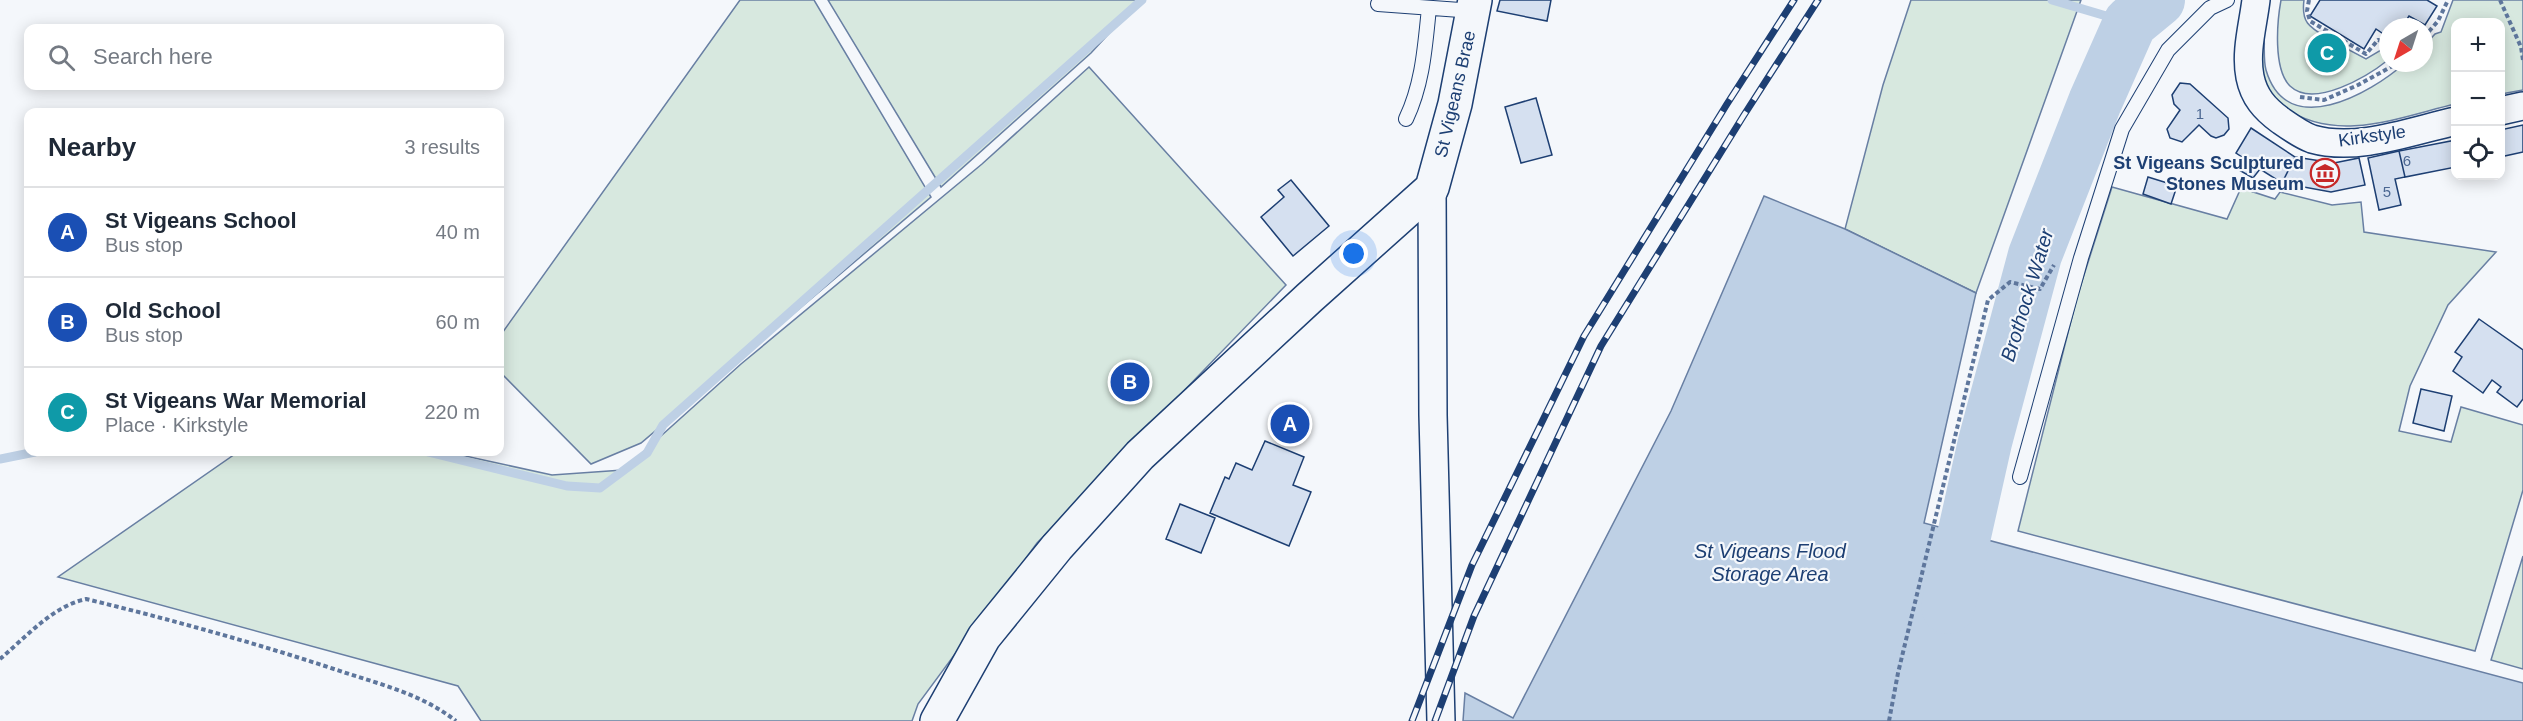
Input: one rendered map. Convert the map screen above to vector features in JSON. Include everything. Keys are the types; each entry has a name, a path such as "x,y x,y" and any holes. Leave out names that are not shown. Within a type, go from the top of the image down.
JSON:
{"street":[{"name":"Kirkstyle","path":"2256,0 2249,56 2250,77 2256,98 2290,128 2310,138 2334,143 2356,142 2451,122"},
{"name":"St Vigeans Brae","path":"1432,188 1455,104 1475,5"},
{"path":"2505,110 2523,106"},
{"path":"937,721 984,637 1056,547 1140,455 1309,298 1432,188"},
{"path":"1432,188 1433,415 1441,721"}],"lane":[{"path":"2020,477 2081,258 2122,129 2168,50 2210,9 2228,0"},
{"path":"1378,4 1429,8 1475,5"},
{"path":"1406,118 1414,101 1423,70 1429,8"}],"path":[{"path":"2310,0 2307,11 2310,21 2366,54 2379,40"},
{"path":"2433,27 2448,0"},
{"path":"2500,0 2521,47 2523,60"},
{"path":"2293,94 2300,98 2324,100 2382,72"},
{"path":"1889,721 1898,673 1988,300 2010,282 2040,289"},
{"path":"0,659 56,612 71,602 86,599 292,655 405,692 436,706 456,721"}],"shaded area":[{"path":"740,0 814,0 931,197 641,443 591,464 504,376 504,330"},
{"path":"828,0 1140,0 1091,53 941,187"},
{"path":"1911,0 2081,0 1976,293 1845,229 1883,85"},
{"path":"2281,0 2304,0 2305,19 2315,30 2326,37 2313,51 2318,64 2326,66 2332,61 2338,44 2366,59 2379,51 2379,66 2340,88 2313,94 2300,92 2290,86 2281,68 2278,20"},
{"path":"2453,0 2523,0 2523,90 2505,93 2505,18 2451,18 2451,105 2391,120 2347,126 2305,119 2277,101 2266,86 2259,70 2264,33 2266,70 2277,91 2292,103 2310,107 2330,105 2351,98 2394,72 2433,72 2433,36 2441,32"},
{"path":"1089,67 1286,285 1037,543 918,704 912,721 481,721 458,686 58,577 232,456 465,456 552,475 623,470 741,364 982,164"},
{"path":"2112,187 2227,219 2241,188 2275,199 2280,192 2332,205 2361,202 2364,232 2496,252 2448,305 2410,386 2399,431 2451,442 2461,407 2523,425 2523,490 2475,651 2018,531 2077,297"},
{"path":"2523,556 2523,669 2491,660"}],"water":[{"name":"St Vigeans Flood Storage Area","path":"1764,196 1845,229 1976,293 1924,523 2523,683 2523,721 1463,721 1465,693 1513,718 1671,411"}],"building":[{"path":"1500,0 1551,0 1547,21 1497,11"},
{"path":"2320,0 2427,0 2437,6 2429,18 2409,16 2408,18 2379,18 2379,31 2376,29 2364,49 2310,16"},
{"path":"2180,83 2190,84 2228,118 2229,129 2224,135 2216,138 2211,136 2199,125 2182,142 2170,138 2167,129 2180,110 2174,104 2172,95"},
{"path":"1536,98 1552,155 1521,163 1505,107"},
{"path":"2523,125 2523,152 2505,156 2505,129"},
{"path":"2251,128 2295,157 2282,183 2260,169 2253,178 2239,170 2245,159 2236,153"},
{"path":"2451,141 2451,168 2405,177 2399,151"},
{"path":"2399,151 2405,177 2395,179 2401,205 2379,210 2368,158"},
{"name":"St Vigeans Sculptured Stones Museum","path":"2295,157 2334,163 2359,158 2365,185 2331,192 2282,183"},
{"path":"2148,177 2177,186 2171,204 2143,194"},
{"path":"1291,180 1329,226 1293,256 1261,217 1284,197 1278,190"},
{"path":"2479,319 2523,350 2523,399 2517,407 2497,392 2501,387 2492,380 2483,393 2453,371 2462,357 2455,352"},
{"path":"2421,389 2452,396 2444,431 2413,423"},
{"path":"1265,441 1304,457 1293,485 1311,492 1289,546 1210,513 1225,477 1229,479 1236,463 1252,470"},
{"path":"1180,504 1215,518 1201,553 1166,539"}],"waterway":[{"path":"444,456 567,486 600,488 647,453 663,425 1142,0"},
{"path":"2052,0 2130,23"},
{"name":"Brothock Water","path":"1948,607 1985,442 2035,255 2095,102 2130,23 2158,0"},
{"path":"0,459 24,454"}],"railway":[{"path":"1412,721 1472,565 1584,336 1794,0"},
{"path":"1435,721 1474,616 1601,346 1818,0"}],"place":[{"name":"St Vigeans War Memorial","path":"2327,53"},
{"name":"St Vigeans Sculptured Stones Museum","path":"2325,173"},
{"name":"Old School","path":"1130,382"},
{"name":"St Vigeans School","path":"1290,424"}]}
